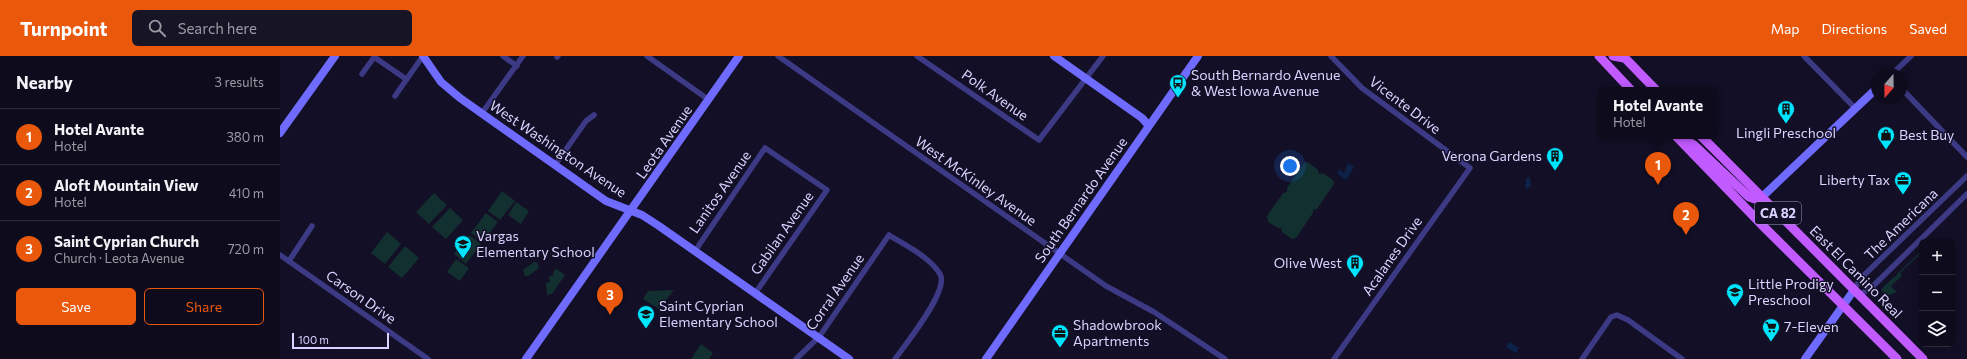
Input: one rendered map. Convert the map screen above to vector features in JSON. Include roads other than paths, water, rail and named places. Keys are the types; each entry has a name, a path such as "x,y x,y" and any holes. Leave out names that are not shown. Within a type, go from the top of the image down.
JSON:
{"main road":[{"path":"1599,56 1628,87"},
{"path":"1613,56 1623,57 1653,87"},
{"name":"CA 82","path":"1680,139 1897,359"},
{"path":"1683,139 1694,144 1752,199 1762,197"},
{"name":"East El Camino Real","path":"1704,139 1923,359"}],"street":[{"path":"280,133 335,56"},
{"path":"395,96 423,56"},
{"name":"West Washington Avenue","path":"423,56 441,82 460,98 606,201 642,216 660,226 756,292 849,359"},
{"path":"502,56 517,66"},
{"path":"482,113 523,56"},
{"path":"647,56 709,100"},
{"name":"Leota Avenue","path":"526,359 631,212 739,56"},
{"name":"West McKinley Avenue","path":"778,56 1106,286 1154,312 1225,359"},
{"name":"Polk Avenue","path":"917,56 1039,140 1086,78"},
{"path":"1054,56 1142,118 1149,126"},
{"path":"1086,78 1103,56"},
{"name":"South Bernardo Avenue","path":"986,359 1198,56"},
{"name":"Vicente Drive","path":"1331,56 1362,88 1470,168"},
{"path":"1804,56 1855,108"},
{"path":"1898,68 1910,56"},
{"path":"362,74 375,57 406,79"},
{"path":"1762,197 1871,93"},
{"path":"1907,94 1967,157"},
{"path":"556,165 586,121 594,115"},
{"name":"Lanitos Avenue","path":"695,251 765,148"},
{"name":"Gabilan Avenue","path":"756,292 827,190 765,148"},
{"name":"Acalanes Drive","path":"1334,359 1470,168"},
{"name":"The Americana","path":"1857,293 1860,279 1967,176"},
{"name":"The Americana","path":"1857,293 1871,288 1967,194"},
{"path":"289,262 312,226"},
{"name":"Corral Avenue","path":"796,359 819,337 889,235 928,261 941,276 942,283 933,304 895,359"},
{"name":"Carson Drive","path":"280,255 428,359"},
{"path":"1805,359 1844,306 1857,293"},
{"path":"1582,359 1610,317 1617,314 1628,320 1682,359"}],"water":[{"path":"1348,163 1354,167 1346,180 1337,173 1340,169 1344,174"},
{"path":"1530,177 1531,186 1527,189 1525,187 1526,178"},
{"path":"1509,342 1519,348 1516,353 1506,347"}],"place":[{"name":"South Bernardo Avenue & West Iowa Avenue","path":"1178,98"},
{"name":"Lingli Preschool","path":"1786,124"},
{"name":"Best Buy","path":"1886,150"},
{"name":"Verona Gardens","path":"1555,171"},
{"name":"Hotel Avante","path":"1658,185"},
{"name":"Liberty Tax","path":"1903,195"},
{"name":"Aloft Mountain View","path":"1686,235"},
{"name":"Vargas Elementary School","path":"463,259"},
{"name":"Olive West","path":"1355,278"},
{"name":"Little Prodigy Preschool","path":"1735,307"},
{"name":"Saint Cyprian Church","path":"610,315"},
{"name":"Saint Cyprian Elementary School","path":"646,329"},
{"name":"7-Eleven","path":"1771,342"},
{"name":"Shadowbrook Apartments","path":"1060,348"}]}
